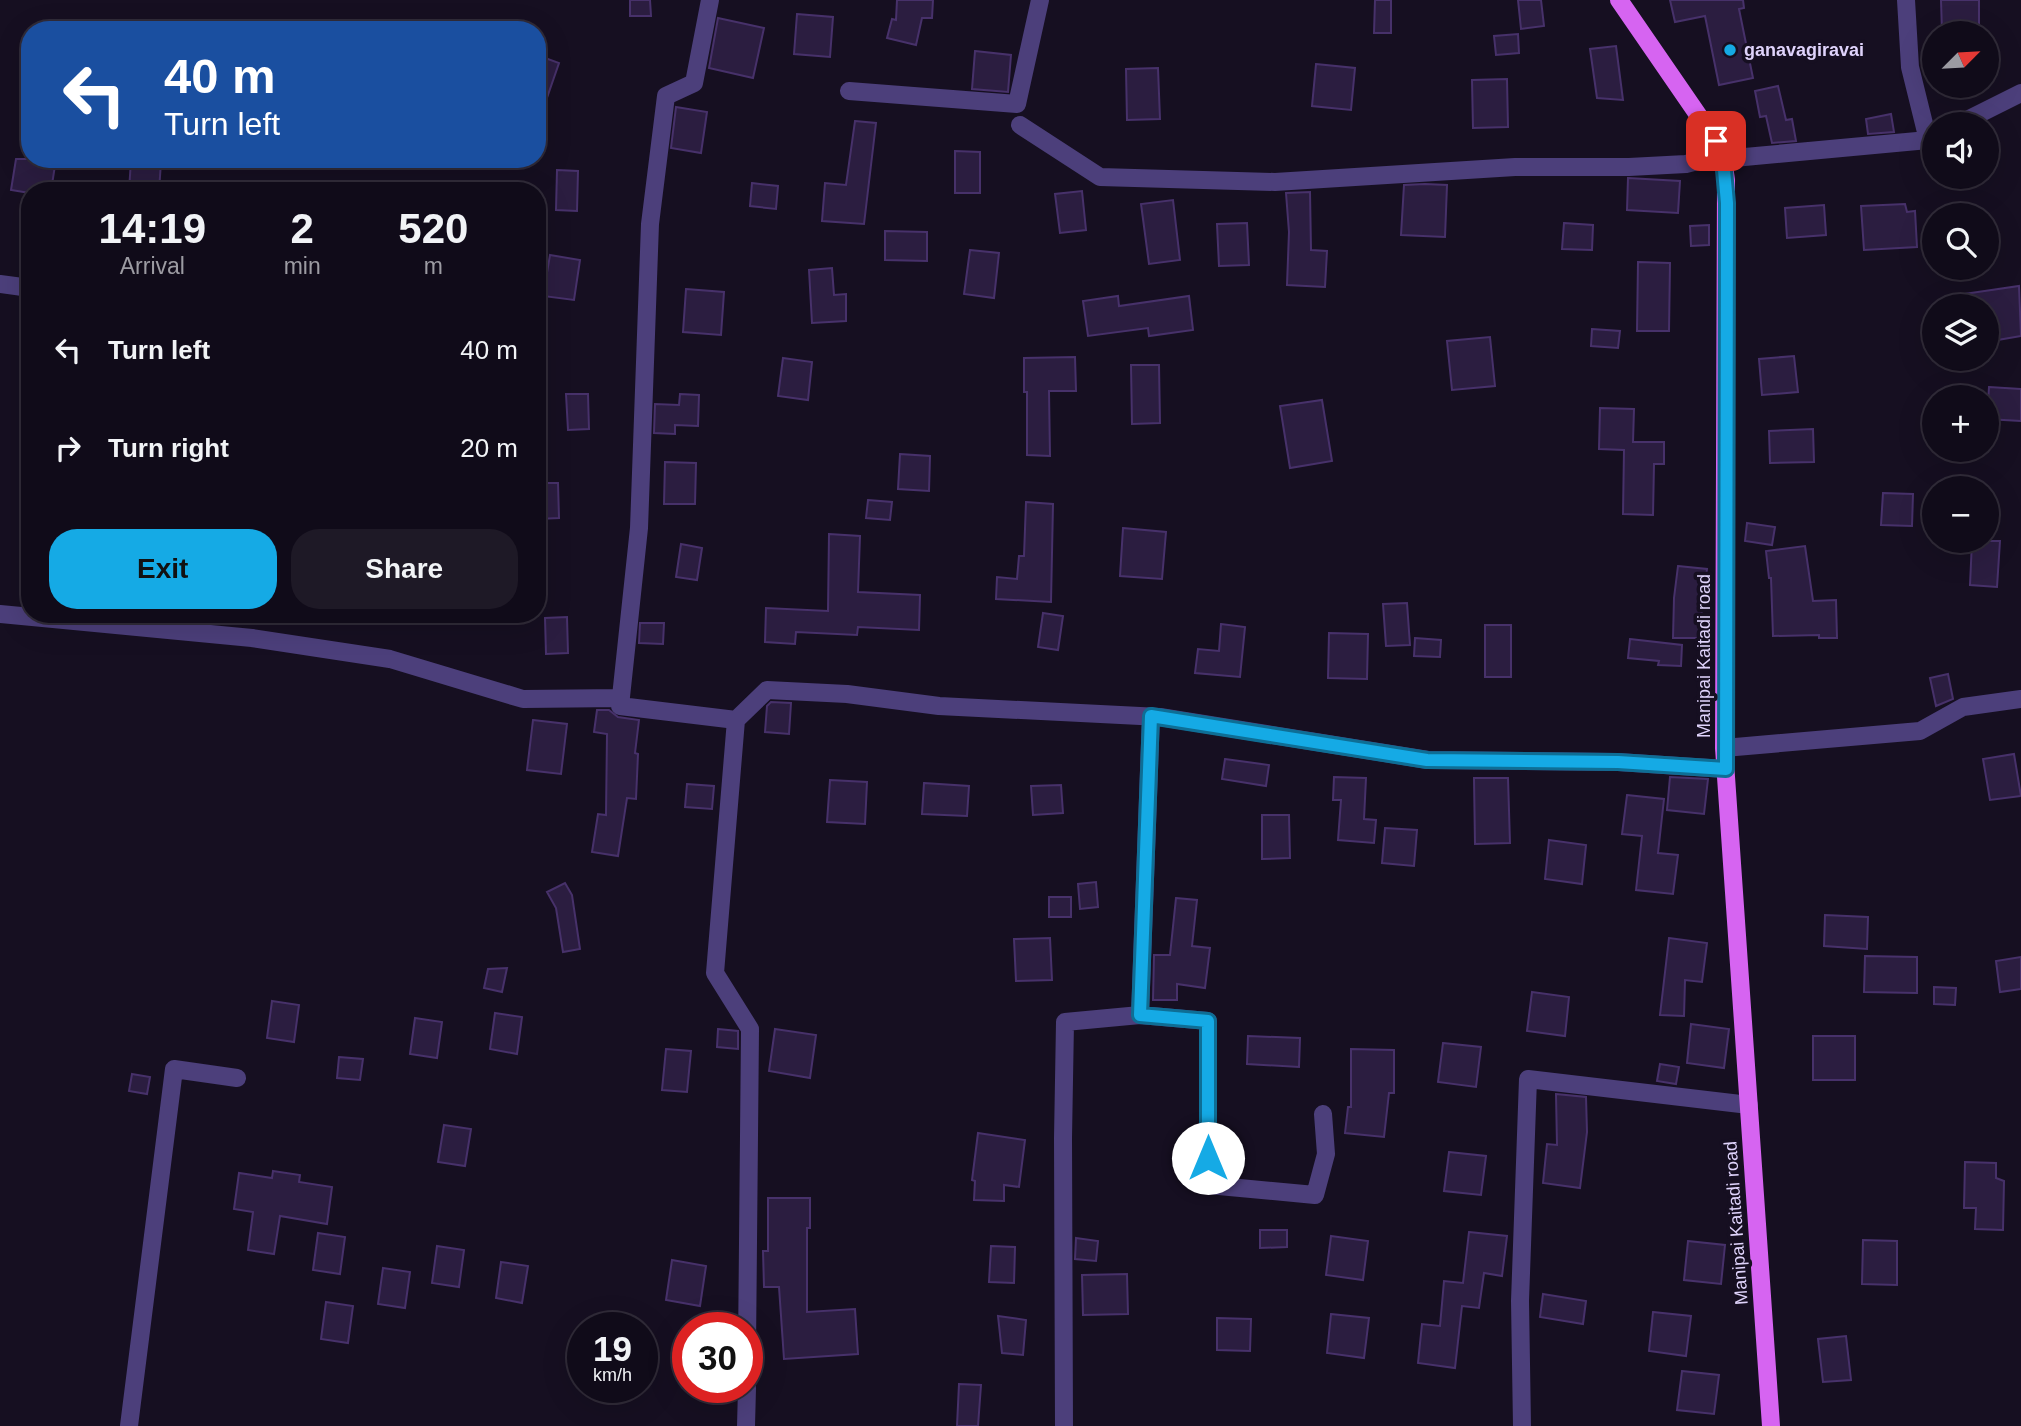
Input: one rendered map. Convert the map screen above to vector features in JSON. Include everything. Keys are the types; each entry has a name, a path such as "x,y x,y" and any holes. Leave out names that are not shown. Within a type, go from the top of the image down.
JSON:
{"main road":[{"name":"Manipai Kaitadi road","path":"1619,0 1716,141 1722,157 1727,203 1724,748 1771,1426"}],"street":[{"path":"710,0 694,83 666,96 650,224 639,528 620,706 736,720"},
{"path":"849,91 1017,104 1040,0"},
{"path":"1906,0 1910,67 1923,112"},
{"path":"1983,112 2021,93"},
{"path":"1020,125 1100,177 1275,182 1515,167 1686,164 1722,157 1922,139"},
{"path":"0,284 21,287"},
{"path":"0,614 21,616"},
{"path":"94,623 252,638 390,659 523,699 621,698"},
{"path":"747,1312 750,1029 715,973 736,720 767,690 848,694 939,706 1151,716 1427,760 1618,762 1726,769"},
{"path":"1724,748 1920,731 1964,707 2021,699"},
{"path":"1140,1015 1151,716"},
{"path":"1064,1426 1065,1022 1140,1015 1208,1021 1208,1185 1315,1195 1326,1154 1324,1114"},
{"path":"129,1426 174,1069 237,1078"},
{"path":"1522,1426 1520,1301 1528,1079 1749,1105"},
{"path":"746,1426 747,1403"}],"building":[{"path":"630,0 650,0 651,16 630,16"},
{"path":"897,0 933,0 932,18 922,18 916,45 887,38 892,19 896,20"},
{"path":"1375,0 1391,0 1391,33 1374,33"},
{"path":"1518,0 1541,0 1544,26 1521,29"},
{"name":"ganavagiravai","path":"1670,0 1743,0 1744,8 1739,9 1753,78 1719,85 1705,16 1675,22"},
{"path":"1941,0 1979,0 1979,21 1942,21"},
{"path":"797,14 833,17 830,57 794,54"},
{"path":"718,18 764,28 753,78 709,68"},
{"path":"1518,34 1519,53 1496,55 1494,36"},
{"path":"1616,46 1623,100 1597,98 1590,49"},
{"path":"975,51 1011,55 1008,92 972,89"},
{"path":"546,58 559,63 546,101"},
{"path":"1316,64 1355,68 1351,110 1312,106"},
{"path":"1158,68 1160,119 1127,120 1126,69"},
{"path":"1507,79 1508,127 1473,128 1472,80"},
{"path":"1778,86 1786,120 1792,119 1796,141 1772,143 1766,116 1760,117 1755,91"},
{"path":"676,107 707,112 701,153 671,148"},
{"path":"1891,114 1894,132 1868,134 1866,119"},
{"path":"855,121 876,123 864,224 822,221 825,183 846,185"},
{"path":"955,151 980,152 980,193 955,193"},
{"path":"16,159 21,159 21,168 55,168 52,182 21,182 21,192 11,190"},
{"path":"130,168 161,168 160,182 130,182"},
{"path":"557,170 578,171 577,211 556,210"},
{"path":"1628,178 1680,181 1678,213 1627,210"},
{"path":"752,183 778,186 776,209 750,206"},
{"path":"1404,185 1447,185 1445,237 1401,235"},
{"path":"1082,191 1086,230 1060,233 1055,194"},
{"path":"1310,192 1311,250 1327,251 1325,287 1287,285 1289,232 1286,193"},
{"path":"1173,200 1180,260 1149,264 1141,204"},
{"path":"1905,204 1907,212 1915,211 1917,247 1864,250 1861,206"},
{"path":"1824,205 1826,235 1787,238 1785,208"},
{"path":"1247,223 1249,265 1219,266 1217,224"},
{"path":"1564,223 1593,225 1592,250 1562,249"},
{"path":"1709,225 1709,245 1691,246 1690,226"},
{"path":"885,231 927,232 927,261 885,260"},
{"path":"970,250 999,253 994,298 964,294"},
{"path":"550,255 580,260 574,300 546,296"},
{"path":"1638,262 1670,263 1669,331 1637,331"},
{"path":"832,268 834,295 846,294 846,321 812,323 809,270"},
{"path":"2019,286 2021,336 1999,340 1999,294 1964,294"},
{"path":"686,289 724,292 721,335 683,332"},
{"path":"1118,296 1119,306 1189,296 1193,330 1149,336 1148,328 1088,336 1083,301"},
{"path":"1592,329 1620,331 1618,348 1591,346"},
{"path":"1490,337 1495,386 1452,390 1447,341"},
{"path":"1794,356 1798,392 1762,395 1759,359"},
{"path":"1075,357 1076,391 1049,391 1050,456 1027,455 1024,358"},
{"path":"783,358 812,362 808,400 778,396"},
{"path":"1131,365 1159,365 1160,423 1132,424"},
{"path":"1999,388 2021,389 2021,421 1999,420"},
{"path":"566,394 588,394 589,429 568,430"},
{"path":"680,394 699,395 698,426 675,425 675,434 654,433 655,404 679,405"},
{"path":"1322,400 1332,461 1290,468 1280,406"},
{"path":"1600,408 1634,409 1633,442 1664,442 1664,464 1654,464 1653,515 1623,514 1624,450 1599,449"},
{"path":"1813,429 1814,462 1770,463 1769,431"},
{"path":"900,454 930,456 929,491 898,489"},
{"path":"665,462 696,463 695,504 664,504"},
{"path":"546,483 558,483 559,518 546,519"},
{"path":"1883,493 1913,494 1912,526 1881,525"},
{"path":"868,500 892,502 890,520 866,518"},
{"path":"1026,502 1053,504 1051,602 996,599 997,577 1017,579 1019,556 1024,556"},
{"path":"1747,523 1775,527 1772,545 1745,541"},
{"path":"1123,528 1166,532 1162,579 1120,576"},
{"path":"829,534 860,536 858,592 920,595 919,630 858,627 857,635 796,632 795,644 765,642 766,608 828,611"},
{"path":"2000,541 1997,587 1970,585 1971,553 1999,553"},
{"path":"681,544 702,548 697,580 676,577"},
{"path":"1805,546 1813,601 1836,600 1837,638 1819,638 1819,635 1773,636 1771,578 1766,551"},
{"path":"1678,566 1707,569 1701,618 1705,618 1704,638 1673,638"},
{"path":"1407,603 1410,645 1386,646 1383,604"},
{"path":"1043,613 1063,616 1058,650 1038,647"},
{"path":"567,617 568,653 546,654 546,618"},
{"path":"640,623 664,623 663,644 639,643"},
{"path":"1221,624 1245,627 1240,677 1195,673 1198,649 1219,651"},
{"path":"1485,625 1511,625 1511,677 1485,677"},
{"path":"1329,633 1368,634 1367,679 1328,678"},
{"path":"1415,638 1441,640 1440,657 1414,656"},
{"path":"1630,639 1682,645 1681,666 1658,665 1659,661 1628,658"},
{"path":"1948,674 1953,699 1936,706 1930,678"},
{"path":"771,702 791,703 789,734 765,732 767,706"},
{"path":"597,710 609,710 618,717 639,720 635,753 638,754 636,799 627,798 618,856 592,852 598,814 606,815 607,734 594,732"},
{"path":"533,720 567,724 561,774 527,770"},
{"path":"2014,754 2021,796 1990,800 1983,759"},
{"path":"1225,759 1269,765 1266,786 1222,779"},
{"path":"1334,777 1366,778 1364,819 1376,820 1374,843 1338,840 1341,800 1333,800"},
{"path":"1670,777 1708,779 1704,814 1667,810"},
{"path":"1474,778 1508,778 1510,843 1475,844"},
{"path":"830,780 867,782 865,824 827,822"},
{"path":"924,783 969,786 967,816 922,814"},
{"path":"687,784 714,786 712,809 685,807"},
{"path":"1061,785 1063,813 1033,815 1031,786"},
{"path":"1627,795 1664,799 1658,853 1678,855 1673,894 1636,890 1642,836 1622,834"},
{"path":"1262,815 1289,815 1290,858 1262,859"},
{"path":"1385,828 1417,830 1414,866 1382,863"},
{"path":"1549,840 1586,845 1582,884 1545,879"},
{"path":"1096,882 1098,907 1080,909 1078,884"},
{"path":"565,883 572,895 580,949 563,952 556,908 547,892"},
{"path":"1049,897 1071,897 1071,917 1049,917"},
{"path":"1176,898 1197,900 1192,946 1210,948 1205,988 1177,984 1177,1000 1153,1000 1154,955 1170,955"},
{"path":"1825,915 1868,917 1867,949 1824,946"},
{"path":"1050,938 1052,980 1016,981 1014,939"},
{"path":"1669,938 1707,943 1702,982 1685,980 1684,1016 1660,1015"},
{"path":"1865,956 1917,957 1917,993 1864,992"},
{"path":"2021,957 2021,989 2000,992 1996,961"},
{"path":"507,968 502,992 484,988 488,969"},
{"path":"1934,987 1956,988 1955,1005 1934,1004"},
{"path":"1532,992 1569,997 1565,1036 1527,1031"},
{"path":"272,1001 299,1005 294,1042 267,1038"},
{"path":"495,1013 522,1017 517,1054 490,1049"},
{"path":"415,1018 442,1022 437,1058 410,1054"},
{"path":"1691,1024 1729,1029 1724,1068 1687,1063"},
{"path":"718,1029 738,1031 738,1049 717,1047"},
{"path":"775,1029 816,1035 810,1078 769,1071"},
{"path":"1248,1036 1300,1038 1299,1067 1247,1064"},
{"path":"1813,1036 1855,1036 1855,1080 1813,1080"},
{"path":"1443,1043 1481,1047 1476,1087 1438,1082"},
{"path":"666,1049 691,1051 687,1092 662,1090"},
{"path":"1351,1049 1394,1050 1394,1093 1389,1093 1384,1137 1345,1133 1348,1107 1351,1107"},
{"path":"339,1057 363,1059 360,1080 337,1078"},
{"path":"1660,1064 1679,1067 1676,1084 1657,1081"},
{"path":"132,1074 150,1077 147,1094 129,1091"},
{"path":"1556,1094 1586,1097 1587,1132 1580,1188 1543,1183 1547,1144 1557,1145"},
{"path":"444,1125 471,1129 465,1166 438,1162"},
{"path":"978,1133 1025,1140 1019,1187 1004,1185 1004,1201 974,1200 975,1181 972,1180"},
{"path":"1449,1152 1486,1156 1481,1195 1444,1191"},
{"path":"1965,1162 1996,1163 1996,1178 2004,1181 2003,1230 1975,1229 1976,1208 1964,1208"},
{"path":"273,1171 300,1175 299,1182 332,1187 327,1224 280,1216 274,1254 248,1250 253,1212 234,1209 239,1173 272,1178"},
{"path":"768,1198 810,1198 810,1228 807,1228 807,1312 855,1309 858,1354 784,1359 779,1287 764,1287 763,1251 768,1251"},
{"path":"1260,1230 1287,1230 1287,1247 1260,1248"},
{"path":"1469,1232 1507,1236 1502,1276 1484,1273 1479,1308 1462,1306 1455,1368 1418,1363 1422,1324 1440,1326 1444,1281 1463,1283"},
{"path":"318,1233 345,1237 340,1274 313,1270"},
{"path":"1331,1236 1368,1241 1363,1280 1326,1275"},
{"path":"1076,1238 1098,1241 1096,1261 1075,1259"},
{"path":"1863,1240 1897,1241 1897,1285 1862,1284"},
{"path":"1688,1241 1725,1245 1721,1284 1684,1280"},
{"path":"437,1246 464,1250 459,1287 432,1283"},
{"path":"991,1246 1015,1247 1014,1283 989,1282"},
{"path":"672,1260 706,1266 700,1306 666,1300"},
{"path":"501,1262 528,1266 522,1303 496,1298"},
{"path":"383,1268 410,1272 405,1308 378,1304"},
{"path":"1127,1274 1128,1314 1083,1315 1082,1275"},
{"path":"1543,1294 1586,1301 1583,1324 1540,1317"},
{"path":"326,1302 353,1306 348,1343 321,1339"},
{"path":"1653,1312 1691,1316 1686,1356 1649,1351"},
{"path":"1331,1314 1369,1318 1364,1358 1327,1353"},
{"path":"998,1316 1026,1320 1023,1355 1002,1353"},
{"path":"1217,1318 1251,1319 1250,1351 1217,1350"},
{"path":"1846,1336 1851,1380 1823,1382 1818,1339"},
{"path":"1682,1371 1719,1375 1714,1414 1677,1410"},
{"path":"959,1384 981,1385 978,1426 957,1426"}],"place":[{"name":"ganavagiravai","path":"1730,50"}],"route":[{"path":"1208,1158 1208,1021 1140,1015 1151,716 1427,760 1618,762 1726,769 1727,203 1723,159 1716,141"}]}
